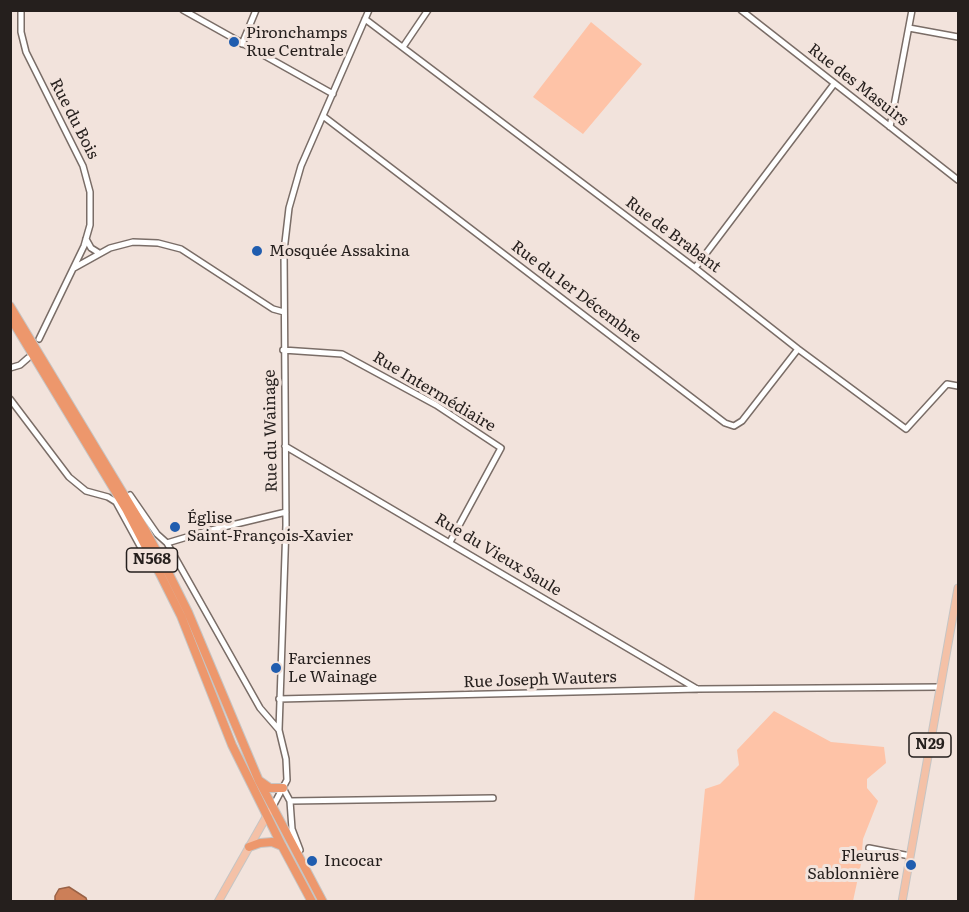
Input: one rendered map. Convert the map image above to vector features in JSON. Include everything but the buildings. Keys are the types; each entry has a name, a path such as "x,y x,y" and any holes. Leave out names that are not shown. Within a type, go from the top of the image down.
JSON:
{"highway":[{"name":"N568","path":"10,306 144,528 168,572 188,612 259,781 322,902"},
{"name":"N568","path":"10,317 126,509 161,576 181,616 232,745 312,902"},
{"path":"259,781 270,788 283,788"},
{"path":"249,847 272,842 282,846"}],"main road":[{"name":"N29","path":"902,902 958,588"},
{"path":"218,902 272,808"}],"street":[{"name":"Rue du Bois","path":"21,10 22,42 87,178 90,208 90,225 86,239 39,339"},
{"path":"183,10 333,94"},
{"path":"242,44 256,10"},
{"name":"Rue du Wainage","path":"272,808 287,780 286,759 279,730 279,699 286,512 284,251 289,208 302,166 369,10"},
{"name":"Rue des Masuirs","path":"741,10 958,180"},
{"path":"890,127 912,10"},
{"path":"403,47 426,11"},
{"name":"Rue de Brabant","path":"365,19 906,429 947,384 958,386"},
{"path":"909,28 958,37"},
{"path":"695,268 834,84"},
{"name":"Rue du 1er Décembre","path":"323,116 725,423 734,426 742,421 798,349"},
{"path":"86,239 91,248 99,253"},
{"path":"74,268 99,253 133,242 158,243 181,249 273,309 284,312"},
{"name":"Rue Intermédiaire","path":"284,351 342,354 436,405 501,448 450,542"},
{"path":"10,368 20,365 28,358"},
{"path":"10,399 69,477 86,491 108,497 116,502 146,557 146,561 140,566"},
{"name":"Rue du Vieux Saule","path":"285,446 698,689"},
{"path":"130,495 157,534 167,543 260,708 279,730"},
{"path":"167,543 286,512"},
{"name":"Rue Joseph Wauters","path":"279,699 698,689 940,687"},
{"path":"283,788 290,801 292,829 300,850"},
{"path":"290,801 493,798"},
{"path":"869,848 910,856"}],"shaded area":[{"path":"591,22 642,64 583,134 533,97"},
{"path":"774,711 831,742 884,747 886,763 867,779 867,788 878,801 863,839 861,864 853,901 694,901 705,789 720,784 739,765 737,750"},
{"path":"69,887 87,901 55,901 59,889"}],"place":[{"name":"Pironchamps Rue Centrale","path":"234,42"},
{"name":"Mosquée Assakina","path":"257,251"},
{"name":"Église Saint-François-Xavier","path":"175,527"},
{"name":"Farciennes Le Wainage","path":"276,668"},
{"name":"Incocar","path":"312,861"},
{"name":"Fleurus Sablonnière","path":"911,865"}]}
